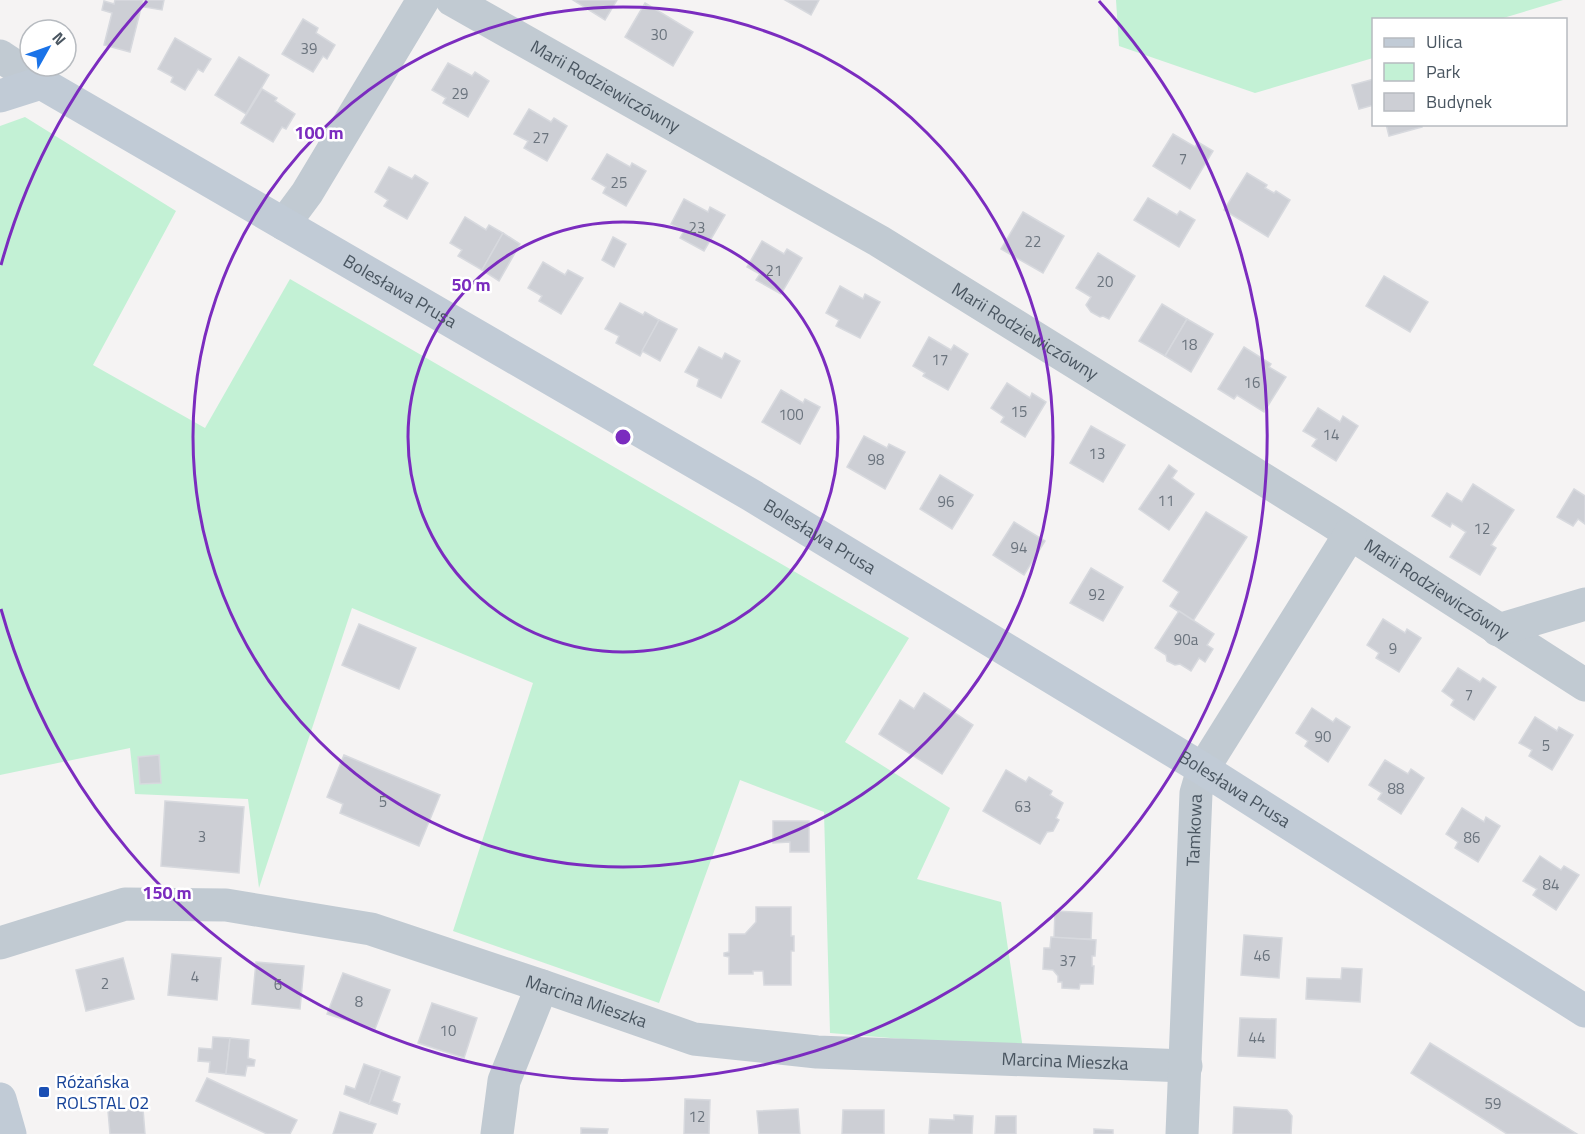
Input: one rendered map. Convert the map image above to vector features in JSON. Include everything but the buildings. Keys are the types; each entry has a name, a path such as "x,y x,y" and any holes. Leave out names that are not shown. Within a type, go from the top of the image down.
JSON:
{"street":[{"path":"284,224 307,193 423,0"},
{"name":"Marii Rodziewiczówny","path":"452,0 879,241 1350,534 1585,685"},
{"name":"Bolesława Prusa","path":"0,56 40,83 751,495 1203,769 1585,1011"},
{"path":"0,96 40,83"},
{"name":"Tamkowa","path":"1182,1134 1196,793 1203,769 1350,534"},
{"path":"1498,630 1585,604"},
{"name":"Marcina Mieszka","path":"0,943 125,904 226,905 370,929 694,1039 817,1052 1186,1066"},
{"path":"497,1134 504,1081 542,986"},
{"path":"0,1099 9,1134"}],"green space":[{"path":"1116,0 1563,0 1503,18 1372,18 1372,58 1255,93 1119,46"},
{"path":"25,117 176,211 93,365 205,428 290,279 909,638 845,742 950,808 917,879 1001,902 1023,1049 830,1033 824,812 740,780 659,1003 453,931 533,683 352,608 259,888 248,799 135,794 130,748 0,775 0,126"}],"place":[{"name":"Różańska ROLSTAL 02","path":"44,1092"}]}
